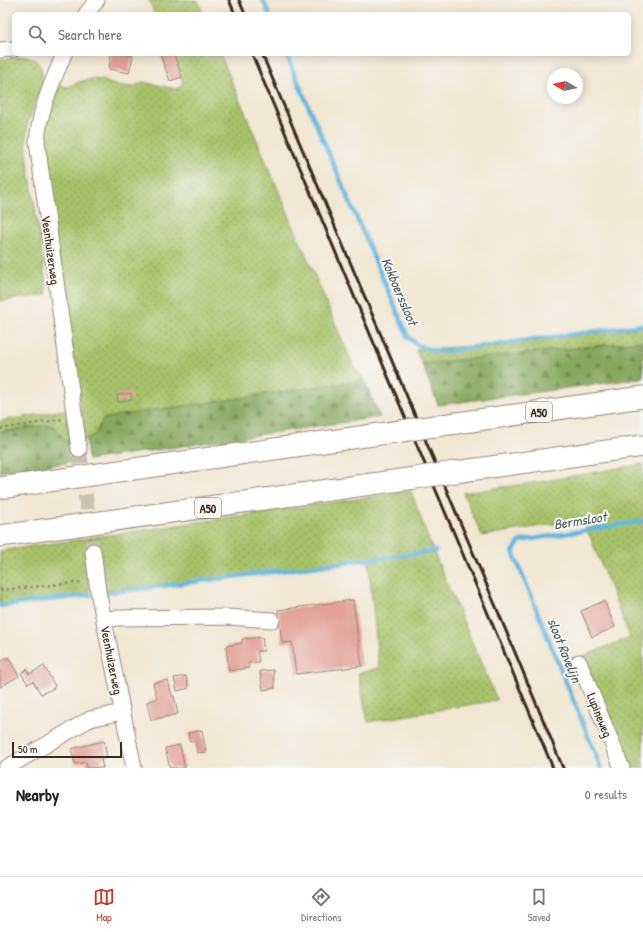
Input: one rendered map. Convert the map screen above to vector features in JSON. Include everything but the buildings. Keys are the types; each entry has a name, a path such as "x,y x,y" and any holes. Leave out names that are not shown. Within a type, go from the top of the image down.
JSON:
{"highway":[{"name":"A50","path":"0,488 643,397"},
{"name":"A50","path":"0,536 643,446"}],"street":[{"path":"88,12 97,0"},
{"path":"0,50 12,49"},
{"name":"Veenhuizerweg","path":"62,56 42,109 38,125 37,142 79,449"},
{"name":"Veenhuizerweg","path":"93,551 104,620 134,768"},
{"path":"104,620 226,617 272,620"},
{"name":"Lupineweg","path":"579,662 622,768"},
{"path":"6,768 90,719 122,712"}],"path":[{"path":"0,429 74,417"},
{"path":"0,590 97,580"}],"green space":[{"path":"149,0 198,0 202,12 154,12"},
{"path":"26,56 36,61 41,68 42,77 37,99 27,128 27,153 47,295 0,301 0,59"},
{"path":"173,56 221,56 353,365 364,380 103,419 95,435 86,439 42,151 47,115 59,85 67,87 92,79 102,80 114,85 133,87 143,82 177,89 183,83"},
{"path":"643,327 643,341 422,364 416,350 536,341"},
{"path":"643,341 643,378 438,405 422,364"},
{"path":"364,380 380,417 88,460 86,439 95,435 103,419"},
{"path":"65,410 70,440 65,441 58,432 47,425 0,432 0,421"},
{"path":"47,425 54,426 65,441 70,440 73,462 0,472 0,432"},
{"path":"643,464 643,768 628,768 581,657 630,637 583,519 482,536 463,493"},
{"path":"411,491 433,551 497,700 368,722 358,673 379,668 368,558 162,585 104,590 101,550 84,551 90,594 0,605 0,551"}],"waterway":[{"name":"Kokboerssloot","path":"263,0 268,12"},
{"name":"Kokboerssloot","path":"287,56 408,337 419,346 439,352 643,325"},
{"name":"sloot Ravelijn","path":"601,768 513,552 520,541 643,521"},
{"path":"107,593 436,551"},
{"path":"0,606 90,595"}],"tunnel":[{"path":"79,449 93,551"}],"railway":[{"path":"229,0 234,12"},
{"path":"239,0 244,12"},
{"path":"253,56 553,768"},
{"path":"263,56 563,768"}],"water label":[{"name":"Bermsloot","path":"580,520"}]}
